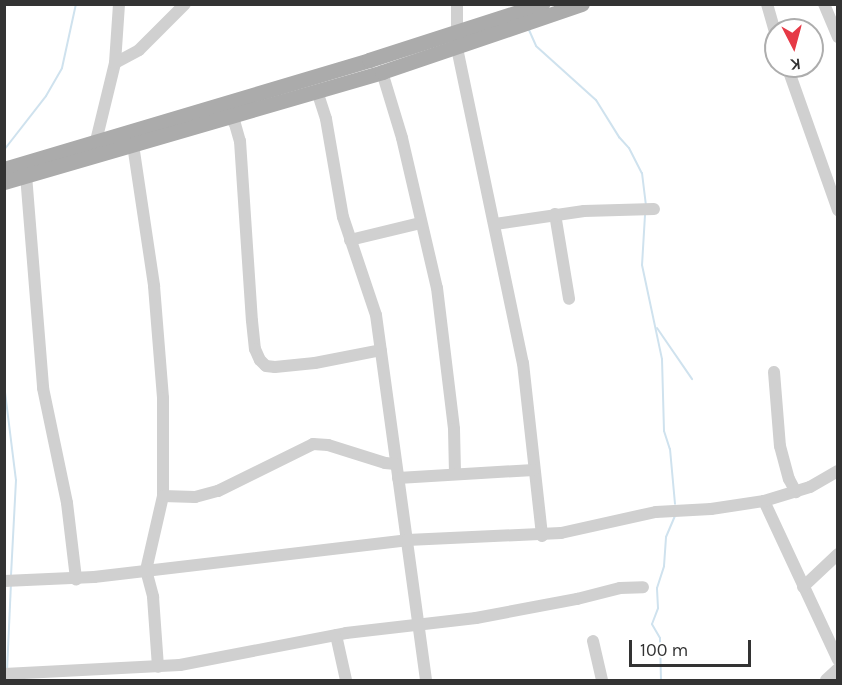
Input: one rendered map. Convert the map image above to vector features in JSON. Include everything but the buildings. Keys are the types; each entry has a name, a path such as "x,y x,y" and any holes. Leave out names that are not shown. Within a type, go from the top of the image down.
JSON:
{"main road":[{"path":"6,177 96,141 132,137 228,115 382,72 457,48 523,17 542,4"},
{"path":"6,177 26,175 132,137 457,32 582,4"}],"street":[{"path":"96,141 114,63 119,4"},
{"path":"114,63 139,50 185,4"},
{"path":"457,4 457,48 524,363 542,536"},
{"path":"824,4 837,37"},
{"path":"382,72 402,138 437,288 454,429 455,473"},
{"path":"791,78 837,210"},
{"path":"316,91 326,119 335,176 350,240 376,315 426,681"},
{"path":"228,115 235,124 240,141 252,321 260,360 266,366 275,367 315,363 381,350"},
{"path":"132,137 154,286 164,398 163,496 146,570 153,597 158,667"},
{"path":"26,175 43,388 65,492 76,579"},
{"path":"495,224 555,214 649,208"},
{"path":"555,214 569,299"},
{"path":"350,240 421,223"},
{"path":"774,372 780,446 789,479 796,492"},
{"path":"163,496 195,497 218,491 313,444 328,445 385,463 396,464"},
{"path":"398,478 534,470"},
{"path":"4,581 76,579 407,540 542,536 656,512 711,509 764,501 796,492 837,471"},
{"path":"764,501 837,660"},
{"path":"803,587 837,554"},
{"path":"4,674 158,667 254,652 336,635 498,615 620,588 643,587"},
{"path":"336,635 346,681"},
{"path":"593,641 602,681"},
{"path":"826,681 837,669"}],"waterway":[{"path":"4,150 46,96 62,68 76,4"},
{"path":"529,30 536,46 596,100 619,137 629,148 642,173 646,206"},
{"path":"645,215 642,265 662,359 664,431 670,449 675,504"},
{"path":"657,328 692,379"},
{"path":"4,384 16,480 11,575"},
{"path":"661,680 660,638 652,624 658,608 657,588 664,566 666,537 676,514"},
{"path":"7,671 11,584"}]}
